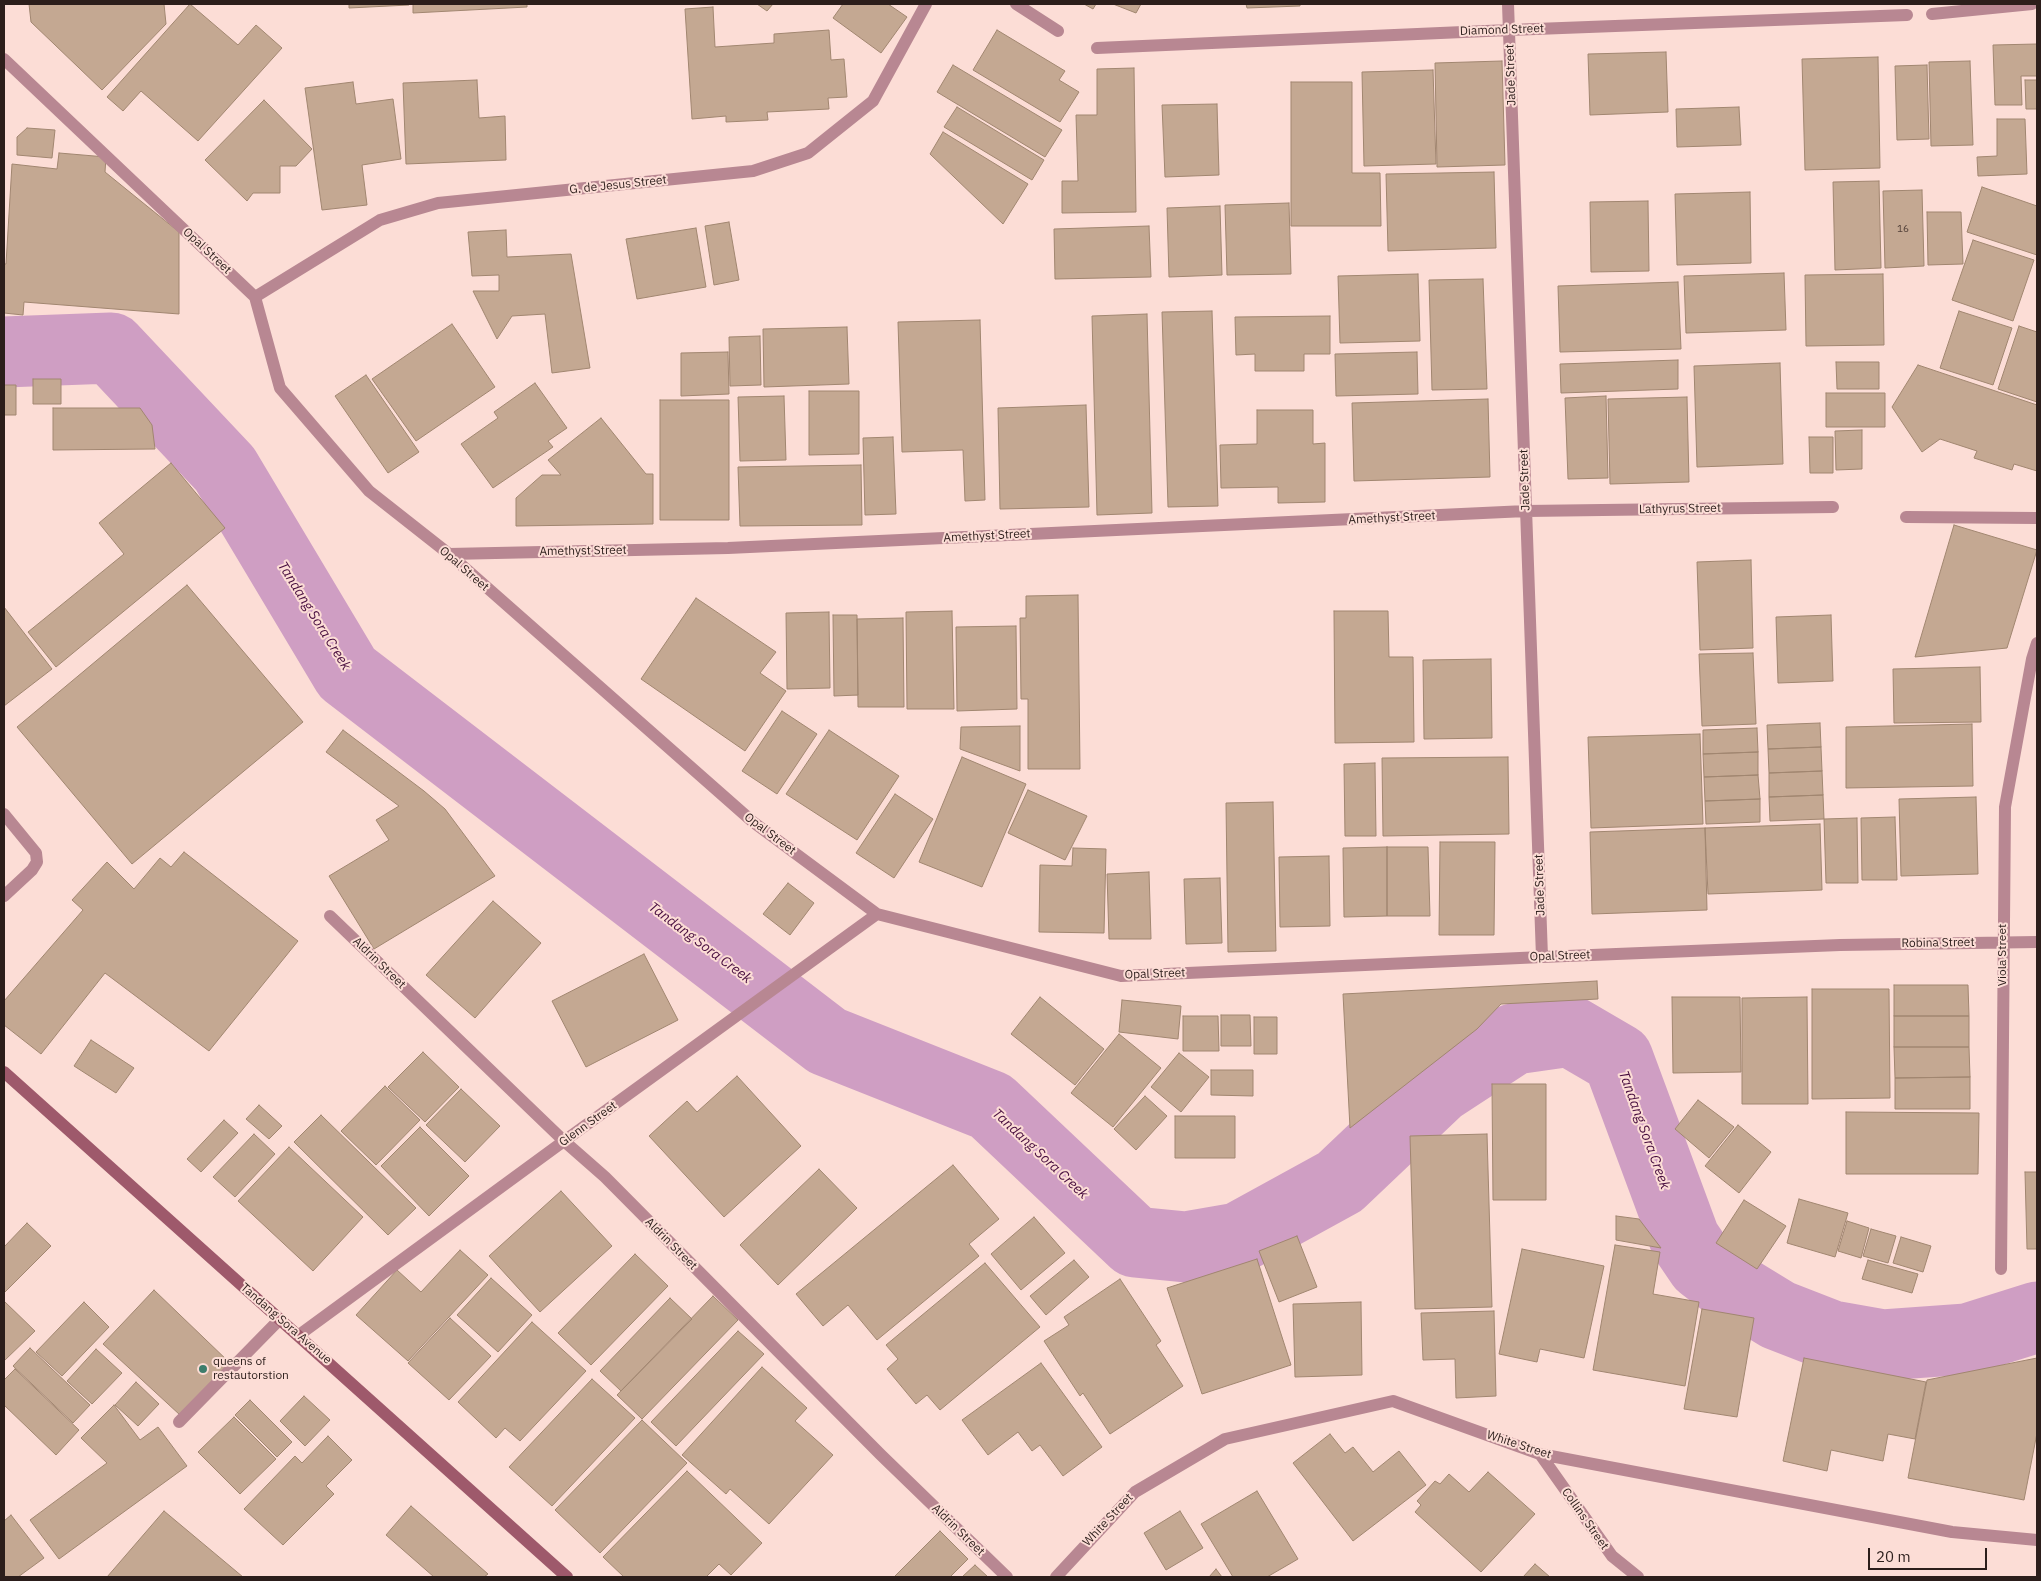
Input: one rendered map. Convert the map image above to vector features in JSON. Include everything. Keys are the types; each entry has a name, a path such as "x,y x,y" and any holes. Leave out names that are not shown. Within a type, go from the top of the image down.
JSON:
{"main road":[{"name":"Tandang Sora Avenue","path":"4,1072 300,1335 567,1577"}],"street":[{"name":"G. de Jesus Street","path":"255,296 380,220 438,202 753,171 808,153 873,101 926,4"},
{"path":"1016,4 1058,31"},
{"name":"Jade Street","path":"1508,4 1542,956"},
{"path":"1932,14 2032,4"},
{"name":"Diamond Street","path":"1097,48 1907,15"},
{"name":"Opal Street","path":"4,59 255,296 280,388 369,491 448,554 752,822 877,914 1121,976 1542,956 1840,945"},
{"name":"Lathyrus Street","path":"1526,512 1833,507"},
{"name":"Amethyst Street","path":"448,554 738,548 1526,512"},
{"path":"1906,517 2037,518"},
{"name":"Viola Street","path":"2001,1269 2005,807 2032,659 2037,643"},
{"path":"4,814 36,853 37,862 32,870 4,896"},
{"name":"Glenn Street","path":"300,1335 877,914"},
{"name":"Aldrin Street","path":"330,916 564,1141 605,1177 880,1455 1007,1577"},
{"name":"Robina Street","path":"1840,945 2037,942"},
{"path":"178,1422 280,1319"},
{"name":"White Street","path":"1056,1577 1134,1492 1225,1439 1393,1401 1540,1454 1952,1532 2037,1540"},
{"name":"Collins Street","path":"1540,1454 1612,1556 1638,1577"}],"building":[{"path":"29,4 164,4 166,24 102,90 31,22"},
{"path":"190,4 238,45 256,25 282,48 198,141 141,91 123,111 107,97"},
{"path":"349,4 409,4 409,5 349,8"},
{"path":"413,4 527,4 527,7 413,13"},
{"path":"757,4 773,4 767,11"},
{"path":"843,4 888,4 907,17 881,53 833,18"},
{"path":"1084,4 1096,4 1093,9"},
{"path":"1113,4 1141,4 1136,13"},
{"path":"1246,4 1300,4 1300,6 1247,8"},
{"path":"713,7 715,47 774,43 774,34 829,30 831,60 844,59 847,97 828,98 829,109 767,112 768,120 726,122 726,116 692,119 685,9"},
{"path":"997,30 1065,71 1059,80 1079,92 1060,122 973,70"},
{"path":"2037,44 2037,76 2021,76 2022,105 1995,105 1993,45"},
{"path":"1666,52 1668,112 1590,115 1588,54"},
{"path":"1878,57 1880,168 1805,170 1802,59"},
{"path":"1502,61 1505,165 1437,167 1435,63"},
{"path":"1970,61 1973,145 1931,146 1929,62"},
{"path":"953,65 1062,130 1045,157 937,92"},
{"path":"1927,65 1929,139 1897,140 1895,66"},
{"path":"1134,68 1136,212 1062,213 1062,181 1078,181 1076,115 1097,115 1097,69"},
{"path":"1433,70 1436,164 1364,166 1362,72"},
{"path":"477,80 479,118 505,116 506,160 406,164 403,83"},
{"path":"2025,80 2037,80 2037,109 2026,109"},
{"path":"353,82 356,104 393,99 401,159 362,165 367,205 322,210 305,88"},
{"path":"1291,82 1352,82 1352,173 1380,173 1381,226 1291,226"},
{"path":"264,100 312,149 296,166 280,166 280,193 253,193 247,201 205,160"},
{"path":"1217,104 1219,175 1165,177 1162,105"},
{"path":"957,107 1044,160 1032,180 944,127"},
{"path":"1739,107 1741,145 1677,147 1676,109"},
{"path":"1997,119 2025,119 2027,174 1978,176 1977,157 1997,156"},
{"path":"27,128 55,130 52,158 17,155 17,137"},
{"path":"943,132 1028,184 1003,224 930,154"},
{"path":"59,153 106,157 105,172 179,232 179,314 24,302 23,315 4,313 4,264 6,264 12,164 57,169"},
{"path":"1494,172 1496,248 1388,251 1386,174"},
{"path":"1879,181 1881,268 1835,270 1833,182"},
{"path":"1982,187 2037,206 2037,255 1967,232"},
{"path":"1922,190 1924,266 1885,268 1883,191"},
{"path":"1750,192 1751,263 1677,265 1675,194"},
{"path":"1648,201 1649,271 1591,272 1590,202"},
{"path":"1289,203 1291,274 1227,275 1225,205"},
{"path":"1220,206 1222,275 1169,277 1167,208"},
{"path":"1927,212 1961,212 1963,264 1928,265"},
{"path":"729,222 739,280 714,285 705,226"},
{"path":"1149,226 1151,277 1055,279 1054,229"},
{"path":"696,228 706,287 637,299 626,239"},
{"path":"506,230 507,257 571,254 590,368 552,373 545,314 512,316 497,339 473,291 499,291 499,275 472,276 468,232"},
{"path":"1973,240 2034,260 2013,321 1952,300"},
{"path":"1784,273 1786,330 1686,333 1684,276"},
{"path":"1418,274 1420,341 1340,343 1338,276"},
{"path":"1883,274 1884,345 1806,346 1805,275"},
{"path":"1483,279 1487,389 1432,390 1429,280"},
{"path":"1678,282 1681,349 1560,352 1558,286"},
{"path":"1212,311 1218,506 1168,507 1162,312"},
{"path":"1959,311 2012,328 1993,385 1940,368"},
{"path":"1147,314 1152,513 1097,515 1092,316"},
{"path":"1330,316 1330,354 1304,354 1304,371 1255,371 1255,354 1236,355 1235,317"},
{"path":"980,320 985,500 965,501 963,450 902,452 898,322"},
{"path":"452,324 495,387 416,441 372,379"},
{"path":"2019,326 2037,332 2037,402 1998,389"},
{"path":"847,327 849,384 764,387 763,329"},
{"path":"760,336 761,385 730,386 729,337"},
{"path":"728,352 729,394 681,396 681,353"},
{"path":"1417,352 1418,394 1336,396 1335,354"},
{"path":"1678,360 1678,389 1561,393 1560,364"},
{"path":"1836,362 1879,362 1879,389 1837,389"},
{"path":"1780,363 1783,464 1697,467 1694,366"},
{"path":"1918,365 2037,405 2037,471 2014,464 2012,470 1974,458 1977,451 1940,439 1922,452 1892,407"},
{"path":"366,375 419,452 388,473 335,396"},
{"path":"33,379 61,379 61,404 33,404"},
{"path":"535,383 567,428 548,441 553,447 493,488 461,444 498,418 494,412"},
{"path":"4,385 16,385 16,415 4,415"},
{"path":"809,391 859,391 859,454 809,455"},
{"path":"1826,393 1885,393 1885,427 1826,427"},
{"path":"784,396 786,460 740,461 738,397"},
{"path":"1606,396 1608,478 1568,479 1565,398"},
{"path":"1687,397 1689,482 1610,484 1608,399"},
{"path":"1488,399 1490,477 1354,481 1352,403"},
{"path":"660,400 729,400 729,520 660,520"},
{"path":"1086,405 1089,507 1000,509 998,408"},
{"path":"53,408 140,408 152,425 155,449 53,450"},
{"path":"1257,410 1313,410 1313,444 1325,443 1325,502 1278,503 1278,487 1221,488 1220,445 1257,444"},
{"path":"601,418 646,474 653,474 653,524 516,526 516,498 542,475 561,475 548,460"},
{"path":"1862,430 1862,469 1836,470 1835,431"},
{"path":"893,437 896,514 865,515 863,438"},
{"path":"1809,437 1833,437 1833,473 1810,473"},
{"path":"171,463 225,528 56,667 28,632 124,554 99,523"},
{"path":"861,465 862,525 740,526 738,467"},
{"path":"1954,525 2037,550 2007,648 1915,657"},
{"path":"1751,560 1753,648 1700,650 1697,562"},
{"path":"187,585 303,722 132,864 17,727"},
{"path":"1078,595 1080,769 1028,769 1028,699 1021,699 1020,618 1026,618 1026,596"},
{"path":"696,598 776,652 760,673 786,691 745,751 641,679"},
{"path":"4,607 52,669 4,706"},
{"path":"952,611 954,709 907,709 906,612"},
{"path":"1334,611 1388,611 1389,657 1413,657 1414,742 1335,743"},
{"path":"829,612 830,688 787,689 786,613"},
{"path":"833,615 857,615 858,695 834,696"},
{"path":"1831,615 1833,681 1778,683 1776,617"},
{"path":"903,618 904,707 858,707 857,619"},
{"path":"1016,626 1017,709 957,711 956,627"},
{"path":"1753,653 1756,724 1702,726 1699,654"},
{"path":"1491,659 1492,738 1424,739 1423,660"},
{"path":"1980,667 1981,722 1894,723 1893,669"},
{"path":"782,711 817,734 777,794 742,771"},
{"path":"1820,723 1821,747 1768,749 1767,725"},
{"path":"1972,724 1973,786 1846,788 1846,727"},
{"path":"1020,726 1020,771 960,749 961,727"},
{"path":"1757,728 1758,752 1703,754 1703,730"},
{"path":"343,730 445,809 495,876 374,949 329,876 389,840 376,820 399,806 326,752"},
{"path":"829,730 899,776 857,840 786,794"},
{"path":"1700,734 1703,824 1591,828 1588,737"},
{"path":"1821,747 1822,771 1769,773 1768,749"},
{"path":"1758,752 1758,775 1704,777 1703,754"},
{"path":"962,757 1026,784 982,887 919,862"},
{"path":"1508,757 1509,834 1383,836 1382,758"},
{"path":"1375,763 1376,836 1345,836 1344,764"},
{"path":"1822,771 1823,795 1769,797 1769,773"},
{"path":"1758,775 1760,799 1705,801 1704,777"},
{"path":"1028,790 1087,816 1065,860 1008,833"},
{"path":"895,794 933,819 894,878 856,853"},
{"path":"1823,795 1824,819 1770,821 1769,797"},
{"path":"1976,797 1978,874 1901,876 1899,799"},
{"path":"1760,799 1760,822 1706,824 1705,801"},
{"path":"1273,802 1276,951 1228,952 1226,803"},
{"path":"1895,817 1897,880 1862,880 1861,818"},
{"path":"1857,818 1858,883 1826,883 1824,819"},
{"path":"1820,824 1822,890 1708,894 1705,828"},
{"path":"1705,828 1707,910 1592,914 1590,832"},
{"path":"1440,842 1495,842 1494,935 1439,935"},
{"path":"1387,847 1387,916 1344,917 1343,848"},
{"path":"1387,847 1428,847 1430,916 1387,916"},
{"path":"1073,848 1106,849 1104,933 1039,932 1040,865 1072,866"},
{"path":"184,852 298,941 209,1051 105,973 41,1054 4,1025 4,1001 83,910 72,900 107,862 134,889 160,858 171,867"},
{"path":"1329,856 1330,926 1280,927 1279,857"},
{"path":"1149,872 1151,939 1109,939 1107,874"},
{"path":"1220,878 1222,943 1186,944 1184,879"},
{"path":"788,883 814,903 790,935 763,914"},
{"path":"493,901 541,943 475,1018 426,975"},
{"path":"644,954 678,1020 586,1067 552,1001"},
{"path":"1597,981 1598,999 1501,1004 1477,1029 1350,1128 1343,994"},
{"path":"1894,985 1968,985 1969,1016 1894,1016"},
{"path":"1812,989 1889,989 1890,1098 1812,1099"},
{"path":"1040,997 1104,1049 1075,1085 1011,1034"},
{"path":"1672,997 1740,997 1741,1072 1673,1073"},
{"path":"1807,997 1808,1104 1742,1104 1742,998"},
{"path":"1122,1000 1181,1006 1178,1039 1119,1032"},
{"path":"1221,1015 1250,1015 1251,1046 1221,1046"},
{"path":"1183,1016 1218,1016 1219,1051 1183,1051"},
{"path":"1894,1016 1969,1016 1969,1047 1894,1047"},
{"path":"1254,1017 1277,1017 1277,1054 1254,1054"},
{"path":"1119,1034 1161,1068 1113,1127 1071,1093"},
{"path":"91,1040 134,1068 116,1093 74,1066"},
{"path":"1894,1047 1969,1047 1970,1077 1895,1078"},
{"path":"423,1052 459,1087 425,1122 388,1087"},
{"path":"1179,1053 1209,1077 1181,1112 1151,1087"},
{"path":"1211,1070 1253,1070 1253,1096 1211,1095"},
{"path":"737,1076 801,1146 724,1217 649,1136 687,1101 697,1112"},
{"path":"1970,1077 1970,1109 1895,1109 1895,1078"},
{"path":"1492,1084 1546,1084 1546,1200 1493,1200"},
{"path":"385,1086 420,1120 376,1165 341,1131"},
{"path":"461,1089 500,1126 465,1162 426,1125"},
{"path":"1145,1096 1167,1116 1136,1150 1114,1129"},
{"path":"1698,1100 1734,1127 1709,1158 1675,1129"},
{"path":"259,1105 282,1126 269,1139 246,1119"},
{"path":"1846,1112 1979,1113 1978,1174 1846,1174"},
{"path":"321,1115 416,1208 388,1235 294,1142"},
{"path":"1175,1116 1235,1116 1235,1158 1175,1158"},
{"path":"224,1120 238,1133 201,1172 187,1159"},
{"path":"1738,1125 1771,1152 1739,1193 1705,1166"},
{"path":"420,1127 469,1176 429,1216 381,1166"},
{"path":"254,1134 275,1154 235,1197 213,1177"},
{"path":"1487,1134 1492,1307 1415,1309 1410,1136"},
{"path":"289,1147 363,1217 313,1271 238,1201"},
{"path":"953,1165 999,1219 969,1244 979,1256 877,1340 848,1305 823,1326 796,1294"},
{"path":"819,1169 857,1208 778,1285 740,1245"},
{"path":"2025,1172 2037,1172 2037,1249 2027,1249"},
{"path":"561,1191 612,1246 540,1312 489,1256"},
{"path":"1799,1199 1848,1213 1835,1257 1787,1243"},
{"path":"1744,1200 1786,1226 1757,1269 1716,1243"},
{"path":"1616,1216 1639,1219 1661,1248 1616,1240"},
{"path":"1034,1217 1065,1253 1021,1290 991,1254"},
{"path":"1847,1221 1869,1228 1861,1258 1838,1251"},
{"path":"27,1223 51,1246 4,1293 4,1247"},
{"path":"1871,1229 1896,1236 1888,1263 1863,1256"},
{"path":"1297,1236 1317,1287 1279,1302 1259,1251"},
{"path":"1901,1237 1931,1246 1923,1272 1893,1263"},
{"path":"1615,1245 1660,1252 1653,1294 1699,1302 1685,1386 1593,1370"},
{"path":"1522,1249 1604,1266 1584,1358 1540,1349 1537,1362 1499,1354"},
{"path":"460,1250 488,1275 408,1361 356,1315 397,1270 421,1292"},
{"path":"635,1254 668,1286 591,1365 558,1333"},
{"path":"1257,1259 1291,1365 1202,1394 1167,1288"},
{"path":"1074,1260 1089,1277 1046,1315 1030,1296"},
{"path":"1868,1260 1918,1274 1912,1293 1862,1279"},
{"path":"985,1263 1040,1327 940,1410 927,1395 916,1404 887,1369 898,1359 886,1345"},
{"path":"491,1278 532,1315 498,1352 457,1315"},
{"path":"1120,1279 1161,1341 1156,1345 1183,1386 1110,1434 1083,1393 1080,1396 1044,1341 1069,1325 1064,1317"},
{"path":"154,1290 230,1363 180,1415 103,1344"},
{"path":"713,1296 738,1320 642,1419 617,1395"},
{"path":"670,1298 692,1319 621,1391 600,1371"},
{"path":"4,1301 35,1331 4,1361"},
{"path":"84,1302 109,1327 62,1376 36,1352"},
{"path":"1361,1302 1362,1375 1295,1377 1293,1304"},
{"path":"1702,1309 1754,1318 1737,1417 1684,1409"},
{"path":"1494,1311 1496,1396 1456,1398 1455,1359 1423,1360 1421,1313"},
{"path":"450,1318 491,1356 449,1400 408,1363"},
{"path":"532,1322 586,1371 520,1441 505,1428 496,1438 458,1402"},
{"path":"738,1331 764,1354 676,1446 651,1422"},
{"path":"30,1348 90,1405 73,1423 13,1366"},
{"path":"96,1349 122,1373 92,1404 67,1381"},
{"path":"1804,1358 1926,1382 1915,1439 1888,1434 1883,1461 1831,1450 1827,1471 1783,1461"},
{"path":"2037,1358 2037,1433 2024,1500 1908,1478 1927,1380"},
{"path":"1041,1363 1102,1447 1063,1476 1040,1445 1032,1451 1018,1432 988,1455 962,1420"},
{"path":"762,1367 807,1408 795,1421 833,1455 769,1524 730,1489 726,1494 682,1455"},
{"path":"15,1369 79,1430 56,1455 4,1405 4,1380"},
{"path":"592,1379 635,1418 552,1506 509,1467"},
{"path":"136,1382 159,1404 138,1426 115,1405"},
{"path":"304,1396 330,1420 305,1446 280,1421"},
{"path":"250,1400 292,1442 277,1457 235,1415"},
{"path":"114,1405 140,1440 158,1427 187,1466 59,1559 30,1520 107,1463 81,1438"},
{"path":"234,1417 276,1459 240,1494 198,1452"},
{"path":"642,1420 687,1463 600,1553 555,1510"},
{"path":"1330,1434 1345,1453 1353,1447 1373,1472 1399,1451 1426,1485 1353,1541 1293,1463"},
{"path":"328,1436 352,1460 326,1486 334,1494 283,1545 244,1509 295,1456 302,1463"},
{"path":"687,1471 762,1543 731,1575 719,1564 706,1577 624,1577 603,1557"},
{"path":"1488,1472 1535,1514 1481,1572 1415,1512 1421,1505 1417,1501 1435,1481 1440,1484 1449,1474 1469,1492"},
{"path":"1257,1491 1298,1559 1267,1577 1233,1577 1201,1524"},
{"path":"411,1506 488,1574 484,1577 434,1577 386,1535"},
{"path":"164,1511 243,1577 107,1577"},
{"path":"1180,1511 1203,1548 1166,1570 1144,1533"},
{"path":"11,1515 44,1558 18,1577 4,1577 4,1521"},
{"path":"940,1531 968,1559 950,1577 894,1577"},
{"path":"1535,1564 1550,1577 1523,1577"},
{"path":"975,1565 988,1577 962,1577"},
{"path":"1216,1569 1222,1577 1209,1577"}],"waterway":[{"name":"Tandang Sora Creek","path":"4,352 111,348 225,469 347,673 827,1041 991,1106 1135,1242 1186,1247 1238,1238 1340,1182 1439,1088 1514,1039 1570,1031 1618,1059 1685,1240 1702,1265 1724,1282 1778,1315 1832,1336 1883,1345 1967,1339 2037,1317"}],"place":[{"name":"queens of restautorstion","path":"203,1369"}]}
